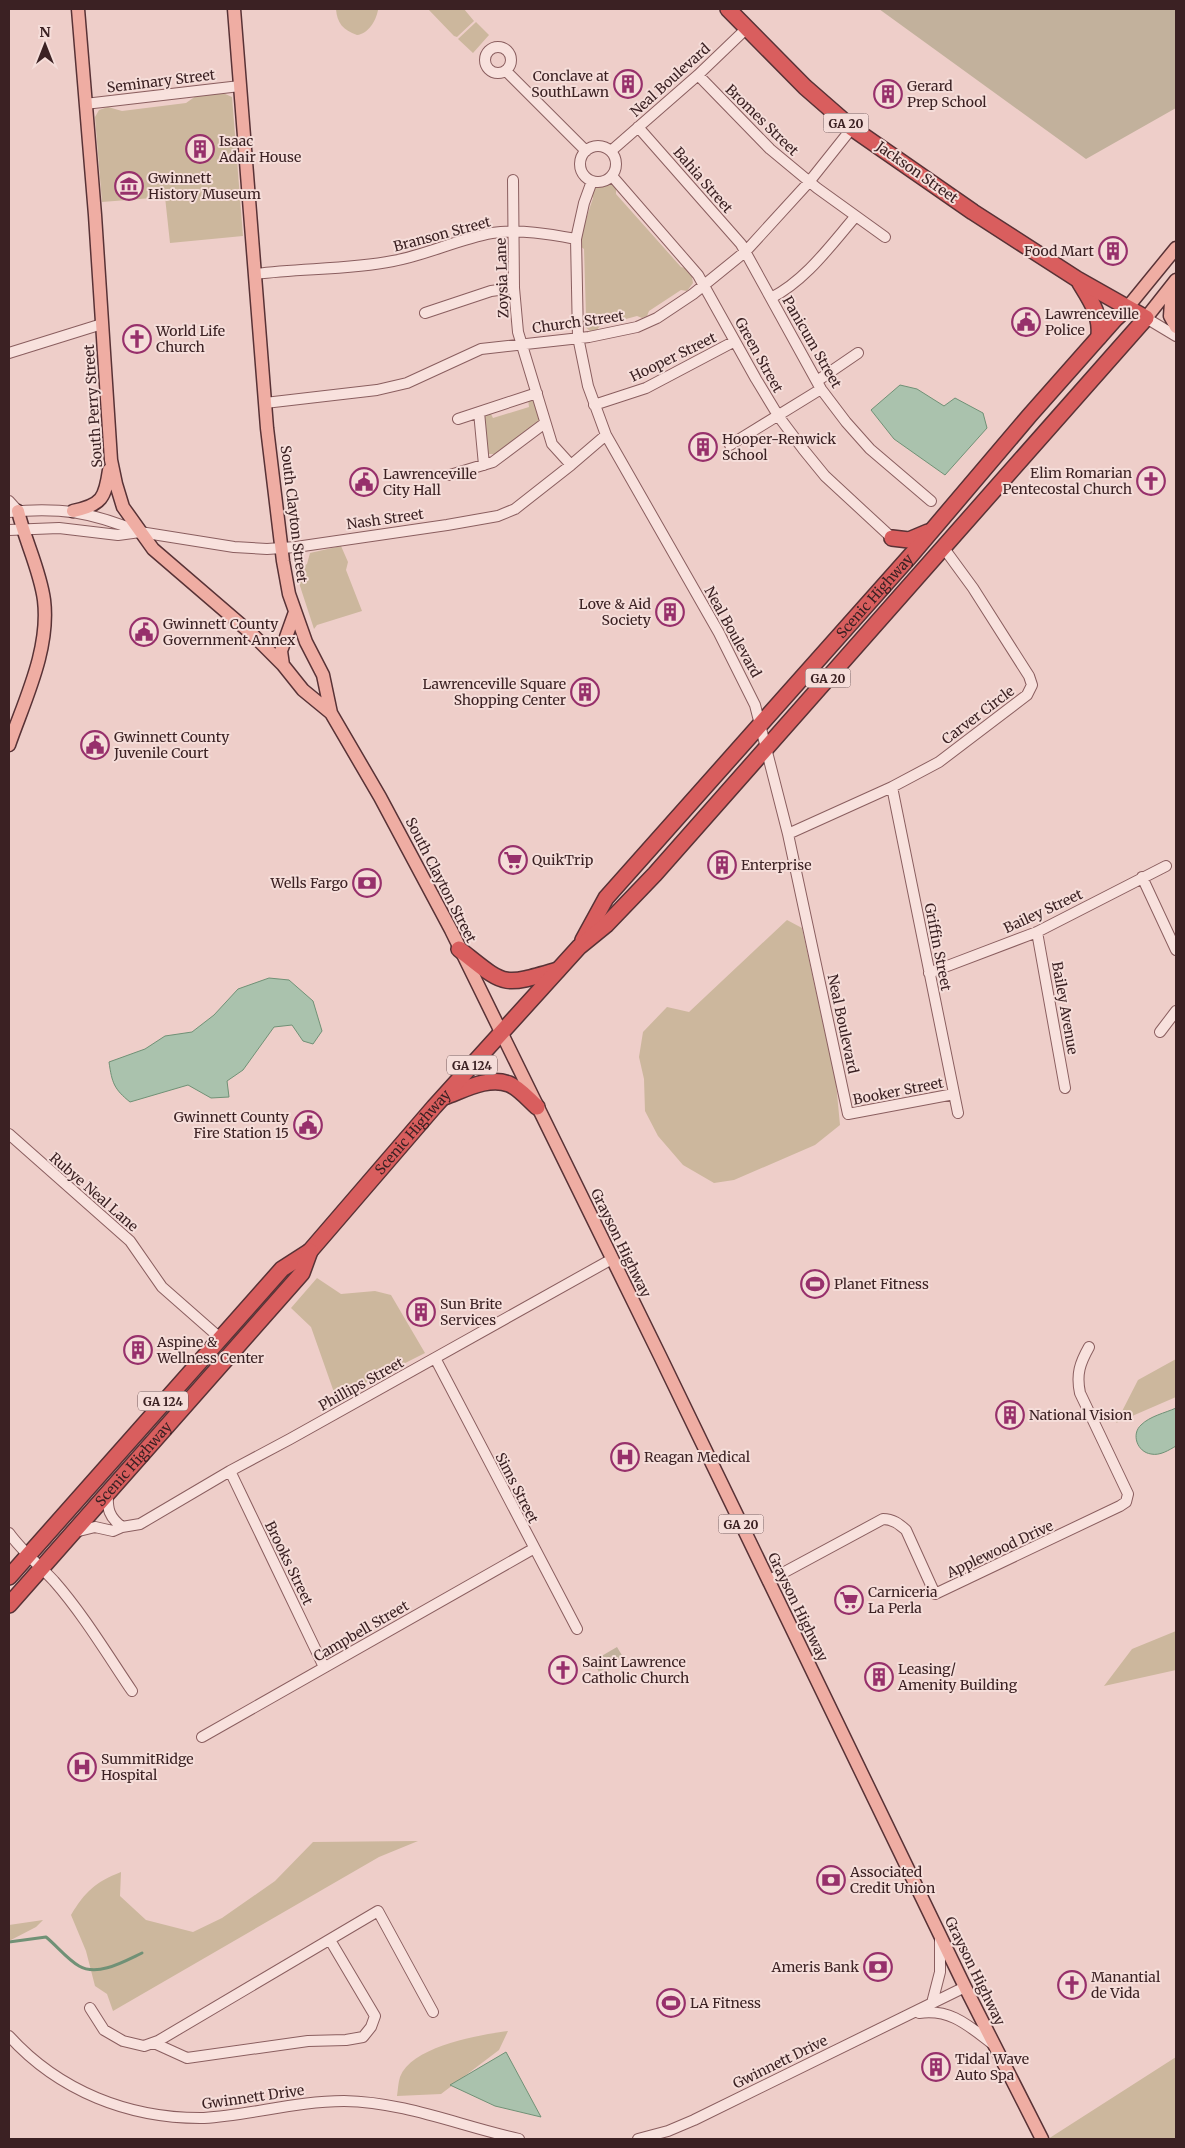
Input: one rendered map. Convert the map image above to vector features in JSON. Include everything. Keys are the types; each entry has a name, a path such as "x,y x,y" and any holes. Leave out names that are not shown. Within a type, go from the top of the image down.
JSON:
{"highway":[{"name":"Jackson Street","path":"728,9 805,87 852,128 973,212 1078,279 1146,318"},
{"path":"1078,279 1097,311 1100,323 1099,337"},
{"name":"Scenic Highway","path":"579,947 606,898 900,568 1099,337 1128,308"},
{"name":"Scenic Highway","path":"9,1577 282,1269 310,1251 443,1098 579,947 606,925 655,874 1146,318"},
{"path":"892,538 909,540 934,529"},
{"path":"892,538 900,552 900,568"},
{"path":"459,950 495,978 505,981 520,981 559,969"},
{"path":"443,1098 477,1085 497,1081 511,1085 537,1107"},
{"name":"Scenic Highway","path":"9,1605 302,1273 310,1251"},
{"path":"220,1338 234,1350"}],"main road":[{"name":"South Perry Street","path":"78,9 111,460 116,484 124,507 153,549 253,635 283,665 303,690 331,713"},
{"name":"South Clayton Street","path":"234,9 265,402 286,578 295,612 306,642 323,675 331,713 405,842 501,1034"},
{"name":"Scenic Highway","path":"1128,308 1176,248"},
{"name":"Scenic Highway","path":"1146,318 1174,282"},
{"path":"1174,282 1170,316 1176,327"},
{"path":"73,511 86,508 100,501 107,486 111,460"},
{"path":"9,745 38,659 44,633 43,598 22,529 14,512"},
{"path":"283,665 281,651 295,612"},
{"name":"Grayson Highway","path":"501,1034 965,1987 1042,2139"}],"street":[{"name":"Neal Boulevard","path":"611,151 698,75 747,28"},
{"path":"506,70 586,151"},
{"name":"Bromes Street","path":"698,75 770,148 809,182 885,237"},
{"name":"Seminary Street","path":"85,104 240,86"},
{"name":"Bahia Street","path":"638,128 746,251"},
{"name":"Church Street","path":"265,402 377,390 396,386 432,373 481,349 616,333 638,327 657,318 704,285 746,251 809,182 852,128"},
{"path":"596,146 611,151 616,161 615,171 612,176 603,181 592,181 583,173 581,167 582,156 586,151 596,146"},
{"name":"Green Street","path":"612,176 698,275 778,417 825,476 892,538"},
{"name":"Zoysia Lane","path":"513,180 514,288 521,343 552,444 571,465"},
{"name":"Neal Boulevard","path":"592,181 584,203 576,239 578,338 594,405 606,435 746,683 755,705 788,834 848,1114"},
{"path":"771,298 787,290 802,277 855,217"},
{"name":"Branson Street","path":"256,274 392,262 479,236 514,232 576,239"},
{"name":"Panicum Street","path":"746,251 819,385 870,449 931,500"},
{"path":"425,313 491,290 514,288"},
{"path":"1146,318 1176,336"},
{"path":"9,353 102,324"},
{"name":"Hooper Street","path":"594,405 646,388 735,341"},
{"path":"730,445 778,417 858,353"},
{"path":"458,419 537,393"},
{"path":"479,412 484,465"},
{"path":"450,474 484,465 498,459 544,423"},
{"name":"Nash Street","path":"14,512 73,511 110,519 140,532 234,547 282,548 498,516 515,509 526,501 606,435"},
{"path":"9,501 14,512"},
{"name":"Nash Street","path":"9,530 59,528 118,535 140,532"},
{"name":"Carver Circle","path":"788,834 892,787 939,762 1027,695 1032,685 1028,676 987,610 943,547"},
{"name":"Griffin Street","path":"892,787 958,1113"},
{"name":"Bailey Street","path":"929,973 1037,932 1166,866"},
{"path":"1142,877 1176,950"},
{"name":"Bailey Avenue","path":"1037,932 1065,1088"},
{"path":"1160,1032 1176,1011"},
{"name":"Booker Street","path":"848,1114 954,1094"},
{"name":"Rubye Neal Lane","path":"9,1134 130,1241 162,1287 220,1338"},
{"name":"Phillips Street","path":"74,1532 95,1527 113,1531 122,1527 140,1524 230,1471 290,1440 612,1259"},
{"name":"Applewood Drive","path":"768,1581 883,1519 888,1519 900,1524 906,1530 935,1594 1126,1502 1128,1494 1078,1386 1077,1379 1080,1362 1089,1346"},
{"name":"Sims Street","path":"435,1358 576,1629"},
{"name":"Brooks Street","path":"230,1471 324,1667"},
{"path":"108,1493 107,1509 110,1516 122,1527"},
{"path":"9,1533 70,1602 132,1691"},
{"name":"Campbell Street","path":"202,1737 533,1549"},
{"path":"90,2008 104,2030 123,2041 144,2046 154,2043 378,1911 433,2012"},
{"path":"932,2003 940,1972 940,1935"},
{"path":"154,2043 187,2058 308,2041 346,2040 363,2037 371,2027 375,2016 330,1940"},
{"name":"Gwinnett Drive","path":"638,2139 668,2131 694,2120 965,1987"},
{"path":"906,2016 934,2011 948,2014 967,2024 994,2045"},
{"name":"Gwinnett Drive","path":"9,2036 41,2067 71,2086 97,2099 145,2114 204,2118 312,2103 359,2102 394,2106 433,2115 519,2139"}],"shaded area":[{"path":"336,9 378,10 371,26 365,32 357,35 348,31 342,25"},
{"path":"428,9 464,9 474,21 457,37"},
{"path":"879,9 1176,9 1176,108 1086,159"},
{"path":"476,22 489,35 473,53 458,39"},
{"path":"223,93 232,97 243,236 170,243 165,197 102,202 95,117 99,110 108,107 122,111 186,103 196,96"},
{"path":"613,184 616,194 681,267 685,268 692,277 693,283 687,291 681,290 649,311 647,316 642,318 637,316 600,326 597,330 590,331 584,326 582,320 586,316 584,249 580,246 581,229 593,198 590,194 596,186"},
{"path":"900,385 917,389 944,406 955,398 983,413 987,428 945,475 894,439 871,410"},
{"path":"535,398 541,419 496,454 489,454 486,451 483,415 490,412 493,418 529,407 528,399"},
{"path":"341,546 348,562 346,570 362,611 317,625 314,629 297,571 307,564 310,553"},
{"path":"787,920 802,928 836,1083 840,1125 815,1145 734,1180 714,1183 683,1165 658,1136 645,1111 644,1079 639,1057 643,1032 667,1007 689,1012"},
{"path":"269,978 289,980 313,1001 322,1031 313,1044 303,1041 292,1025 274,1027 243,1070 227,1081 229,1097 211,1098 188,1085 130,1102 120,1093 111,1075 109,1062 145,1049 165,1036 192,1032 214,1015 238,989"},
{"path":"317,1278 341,1294 375,1291 391,1295 425,1353 336,1398 311,1327 291,1308"},
{"path":"1176,1359 1176,1397 1116,1423 1138,1380"},
{"path":"1176,1408 1176,1446 1158,1454 1146,1453 1137,1442 1136,1433 1138,1429 1153,1417"},
{"path":"1176,1631 1176,1670 1104,1686 1132,1649"},
{"path":"617,1647 623,1657 599,1672 593,1661"},
{"path":"418,1841 379,1857 113,2011 107,1994 95,1986 86,1951 71,1915 86,1894 97,1884 121,1872 120,1896 146,1920 193,1932 222,1918 275,1881 313,1842"},
{"path":"43,1920 36,1927 9,1941 9,1925"},
{"path":"508,2031 499,2050 441,2094 397,2096 400,2077 407,2066 418,2057 464,2039"},
{"path":"506,2052 541,2117 495,2106 450,2085"},
{"path":"1176,2057 1176,2139 1048,2139"}],"waterway":[{"path":"9,1942 46,1937 79,1966 94,1970 120,1964 142,1953"}],"place":[{"name":"Conclave at SouthLawn","path":"628,84"},
{"name":"Gerard Prep School","path":"888,94"},
{"name":"Isaac Adair House","path":"200,149"},
{"name":"Gwinnett History Museum","path":"129,186"},
{"name":"Food Mart","path":"1113,251"},
{"name":"Lawrenceville Police","path":"1026,322"},
{"name":"World Life Church","path":"137,339"},
{"name":"Hooper-Renwick School","path":"703,447"},
{"name":"Elim Romarian Pentecostal Church","path":"1151,481"},
{"name":"Lawrenceville City Hall","path":"364,482"},
{"name":"Love & Aid Society","path":"670,612"},
{"name":"Gwinnett County Government Annex","path":"144,632"},
{"name":"Lawrenceville Square Shopping Center","path":"585,692"},
{"name":"Gwinnett County Juvenile Court","path":"95,745"},
{"name":"QuikTrip","path":"513,860"},
{"name":"Enterprise","path":"722,865"},
{"name":"Wells Fargo","path":"367,883"},
{"name":"Gwinnett County Fire Station 15","path":"308,1125"},
{"name":"Planet Fitness","path":"815,1284"},
{"name":"Sun Brite Services","path":"421,1312"},
{"name":"Aspine & Wellness Center","path":"138,1350"},
{"name":"National Vision","path":"1010,1415"},
{"name":"Reagan Medical","path":"625,1457"},
{"name":"Carniceria La Perla","path":"849,1600"},
{"name":"Saint Lawrence Catholic Church","path":"563,1670"},
{"name":"Leasing/ Amenity Building","path":"879,1677"},
{"name":"SummitRidge Hospital","path":"82,1767"},
{"name":"Associated Credit Union","path":"831,1880"},
{"name":"Ameris Bank","path":"878,1967"},
{"name":"Manantial de Vida","path":"1072,1985"},
{"name":"LA Fitness","path":"671,2003"},
{"name":"Tidal Wave Auto Spa","path":"936,2067"}]}
